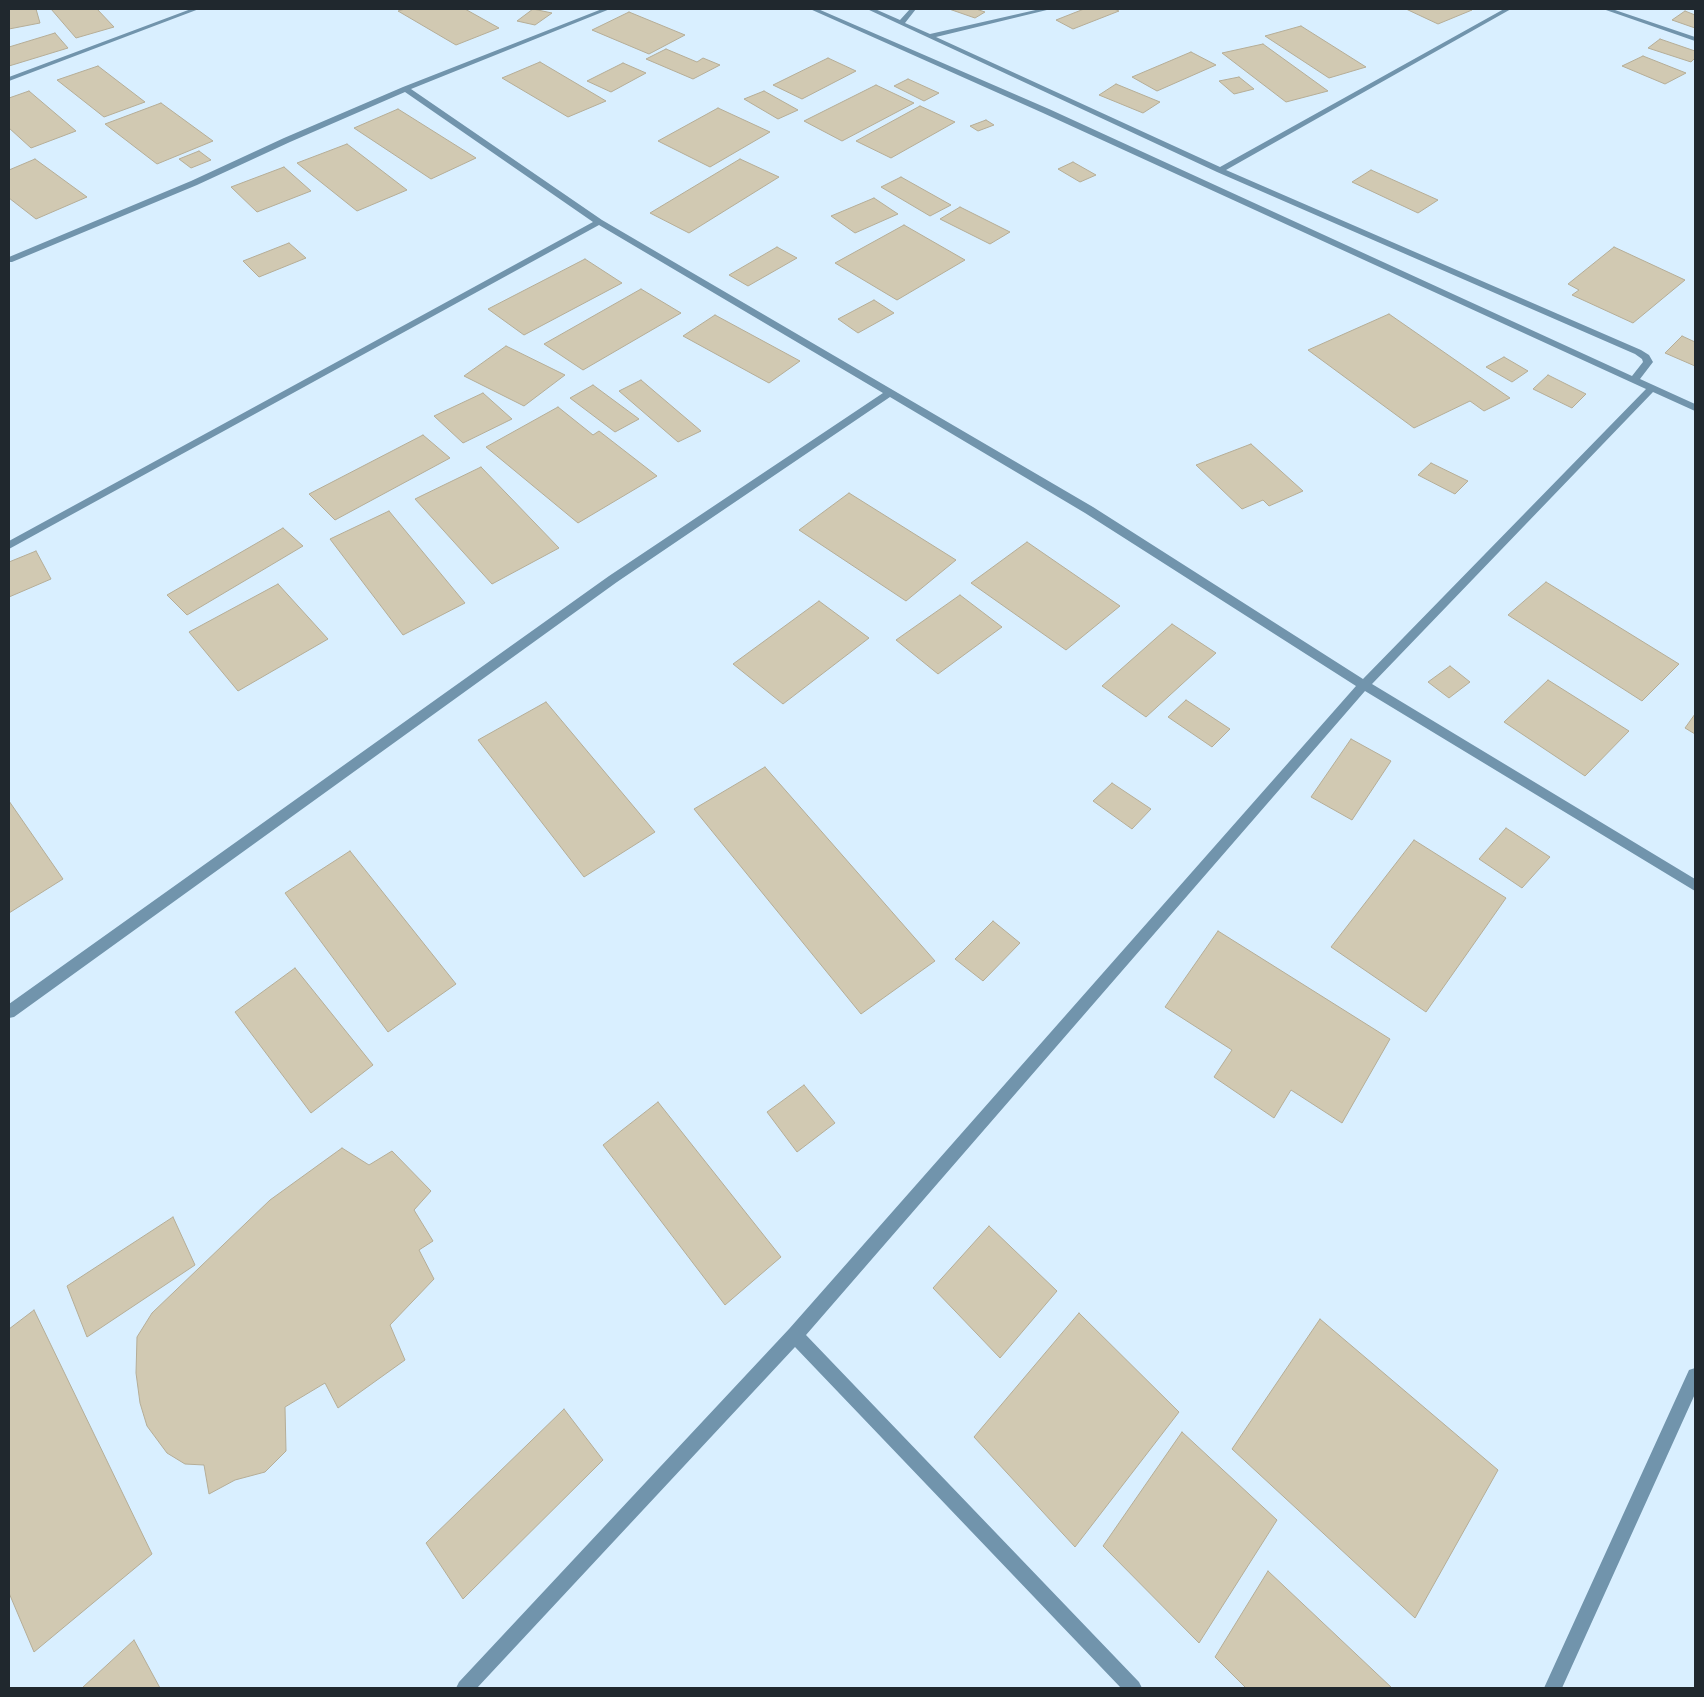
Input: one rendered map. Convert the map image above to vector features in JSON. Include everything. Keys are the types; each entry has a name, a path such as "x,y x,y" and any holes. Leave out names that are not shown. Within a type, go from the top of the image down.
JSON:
{"street":[{"path":"9,79 196,9"},
{"path":"9,260 194,183 286,140 406,89 607,9"},
{"path":"813,9 1046,111 1695,408"},
{"path":"870,9 902,22 1220,170 1638,352 1646,357 1648,362 1634,380"},
{"path":"902,22 913,9"},
{"path":"931,36 1048,9"},
{"path":"1220,170 1508,9"},
{"path":"1606,9 1695,39"},
{"path":"406,89 599,222 1089,510 1364,685 1695,886"},
{"path":"9,545 599,222"},
{"path":"464,1688 796,1335 1364,685 1651,388"},
{"path":"9,1012 613,579 890,393"},
{"path":"796,1335 1133,1688"},
{"path":"1553,1688 1695,1376"}],"building":[{"path":"9,9 36,9 40,23 9,29"},
{"path":"51,9 97,9 114,27 76,38"},
{"path":"405,9 465,9 499,28 456,45 398,11"},
{"path":"533,9 552,13 535,25 517,21"},
{"path":"949,9 976,9 985,12 975,18"},
{"path":"1084,9 1114,9 1119,11 1073,29 1056,20"},
{"path":"1406,9 1470,9 1472,10 1438,24"},
{"path":"1685,11 1695,15 1695,28 1672,20"},
{"path":"629,12 685,35 649,54 592,30"},
{"path":"1301,26 1366,67 1329,78 1265,36"},
{"path":"55,33 68,48 9,66 9,47"},
{"path":"1660,39 1695,51 1695,58 1691,62 1648,48"},
{"path":"1263,44 1328,91 1286,102 1222,53"},
{"path":"666,49 697,62 703,58 720,65 693,79 646,59"},
{"path":"1191,52 1216,65 1157,91 1132,77"},
{"path":"1643,56 1686,73 1665,84 1622,66"},
{"path":"828,58 856,71 802,99 773,85"},
{"path":"540,62 606,101 568,117 502,78"},
{"path":"623,63 646,73 611,92 587,81"},
{"path":"98,66 145,102 104,117 57,80"},
{"path":"1239,77 1254,89 1234,94 1219,81"},
{"path":"908,79 939,93 924,101 894,86"},
{"path":"1116,84 1160,102 1143,113 1099,95"},
{"path":"876,85 914,103 842,141 804,121"},
{"path":"29,91 76,131 31,148 9,128 9,98"},
{"path":"764,91 798,110 778,119 744,99"},
{"path":"161,103 213,141 157,164 105,124"},
{"path":"920,106 955,122 891,158 856,141"},
{"path":"718,108 770,132 710,167 658,141"},
{"path":"398,109 476,158 431,179 354,128"},
{"path":"986,120 994,125 978,131 970,126"},
{"path":"347,144 407,190 357,211 297,163"},
{"path":"199,151 211,160 191,168 179,159"},
{"path":"35,159 87,197 36,219 9,198 9,170"},
{"path":"740,159 779,177 689,233 650,213"},
{"path":"1073,162 1096,175 1080,182 1058,169"},
{"path":"284,167 311,191 257,212 231,187"},
{"path":"1371,170 1438,200 1418,213 1352,182"},
{"path":"901,177 951,205 930,216 881,187"},
{"path":"874,198 898,214 855,233 831,216"},
{"path":"960,207 1010,232 990,244 940,219"},
{"path":"904,225 965,260 897,300 835,263"},
{"path":"289,243 306,258 259,277 243,261"},
{"path":"777,247 797,258 748,286 729,275"},
{"path":"1614,247 1685,280 1633,323 1572,295 1579,290 1568,284"},
{"path":"585,259 622,283 524,335 488,309"},
{"path":"641,289 681,313 583,370 544,344"},
{"path":"874,300 894,313 858,333 838,319"},
{"path":"1389,314 1510,398 1484,411 1470,401 1414,428 1308,350"},
{"path":"715,315 800,361 769,383 683,336"},
{"path":"1682,336 1695,342 1695,366 1665,353"},
{"path":"506,346 565,375 524,406 464,376"},
{"path":"1504,357 1528,371 1512,382 1486,367"},
{"path":"1548,375 1586,394 1572,408 1533,389"},
{"path":"641,380 701,431 678,442 619,391"},
{"path":"593,385 639,419 615,432 570,398"},
{"path":"483,393 512,419 463,443 434,416"},
{"path":"558,407 593,435 599,431 657,476 578,523 486,447"},
{"path":"423,435 450,458 335,520 309,494"},
{"path":"1251,444 1303,491 1269,506 1263,500 1242,509 1196,465"},
{"path":"1431,463 1468,481 1455,494 1418,475"},
{"path":"481,467 559,548 492,584 415,499"},
{"path":"849,493 956,560 906,601 799,530"},
{"path":"389,511 465,603 403,635 330,539"},
{"path":"283,528 303,546 187,615 167,595"},
{"path":"1027,542 1120,606 1066,650 971,583"},
{"path":"36,551 51,579 9,597 9,562"},
{"path":"1546,582 1679,664 1642,701 1508,615"},
{"path":"278,584 328,639 238,691 189,632"},
{"path":"960,595 1002,627 938,674 896,640"},
{"path":"819,601 869,638 783,704 733,664"},
{"path":"1172,624 1216,653 1146,717 1102,686"},
{"path":"1450,666 1470,682 1449,698 1428,682"},
{"path":"1548,680 1629,731 1585,776 1504,722"},
{"path":"1186,700 1230,729 1212,747 1168,717"},
{"path":"546,702 655,832 584,877 478,740"},
{"path":"1695,714 1695,734 1685,728"},
{"path":"1351,739 1391,761 1352,820 1311,797"},
{"path":"765,767 935,961 861,1014 694,809"},
{"path":"1112,783 1151,809 1132,829 1093,801"},
{"path":"9,801 63,879 9,913"},
{"path":"1506,828 1550,857 1522,888 1479,859"},
{"path":"1414,840 1506,898 1426,1012 1331,947"},
{"path":"350,851 456,984 388,1032 285,893"},
{"path":"993,921 1020,943 983,981 955,959"},
{"path":"1218,931 1390,1039 1342,1123 1291,1090 1274,1118 1214,1077 1232,1050 1165,1007"},
{"path":"295,968 373,1065 311,1113 235,1012"},
{"path":"804,1085 835,1123 797,1152 767,1112"},
{"path":"658,1102 781,1257 725,1305 603,1145"},
{"path":"342,1148 369,1165 392,1151 431,1191 414,1210 433,1241 419,1250 434,1279 390,1325 405,1360 338,1408 325,1383 285,1407 286,1451 265,1472 235,1480 209,1494 204,1465 185,1464 167,1453 147,1426 140,1403 136,1373 137,1337 152,1313 270,1200"},
{"path":"173,1217 195,1265 87,1337 67,1286"},
{"path":"989,1226 1057,1291 1000,1358 933,1288"},
{"path":"34,1310 152,1554 34,1652 9,1593 9,1329"},
{"path":"1079,1313 1179,1412 1075,1547 974,1437"},
{"path":"1320,1319 1498,1470 1415,1618 1232,1449"},
{"path":"564,1409 603,1460 463,1599 426,1543"},
{"path":"1182,1432 1277,1520 1199,1643 1103,1546"},
{"path":"1268,1571 1392,1688 1246,1688 1215,1657"},
{"path":"134,1640 160,1688 82,1688"}]}
